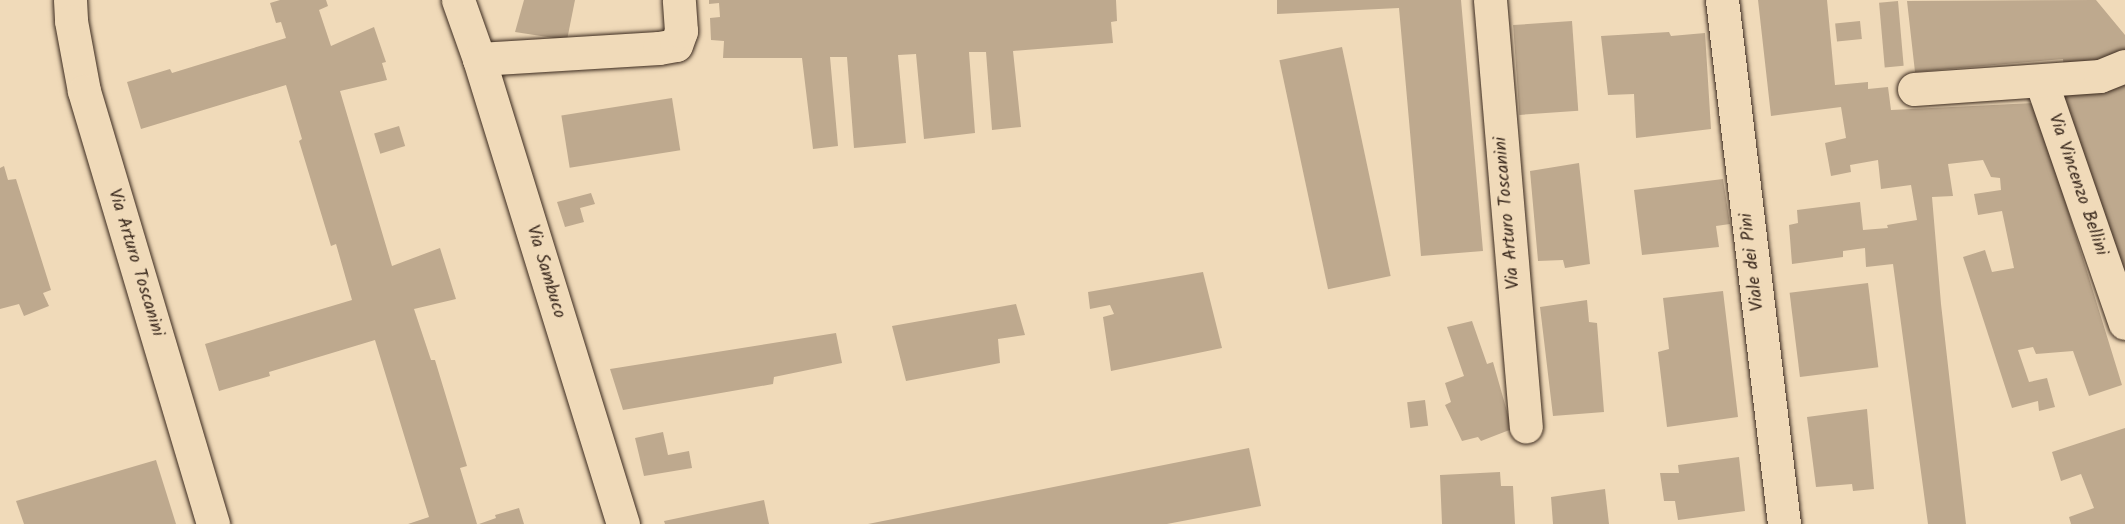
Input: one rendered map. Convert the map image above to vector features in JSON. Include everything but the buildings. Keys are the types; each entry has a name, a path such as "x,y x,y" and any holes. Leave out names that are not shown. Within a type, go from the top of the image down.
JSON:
{"street":[{"name":"Via Arturo Toscanini","path":"70,0 71,21 84,91 213,524"},
{"path":"478,59 676,45 681,31 680,0"},
{"name":"Via Arturo Toscanini","path":"1490,0 1526,426"},
{"name":"Viale dei Pini","path":"1722,0 1784,524"},
{"name":"Via Sambuco","path":"465,7 478,59 623,524"},
{"path":"1914,89 2100,76 2125,66"},
{"name":"Via Vincenzo Bellini","path":"2041,81 2125,323"}]}
